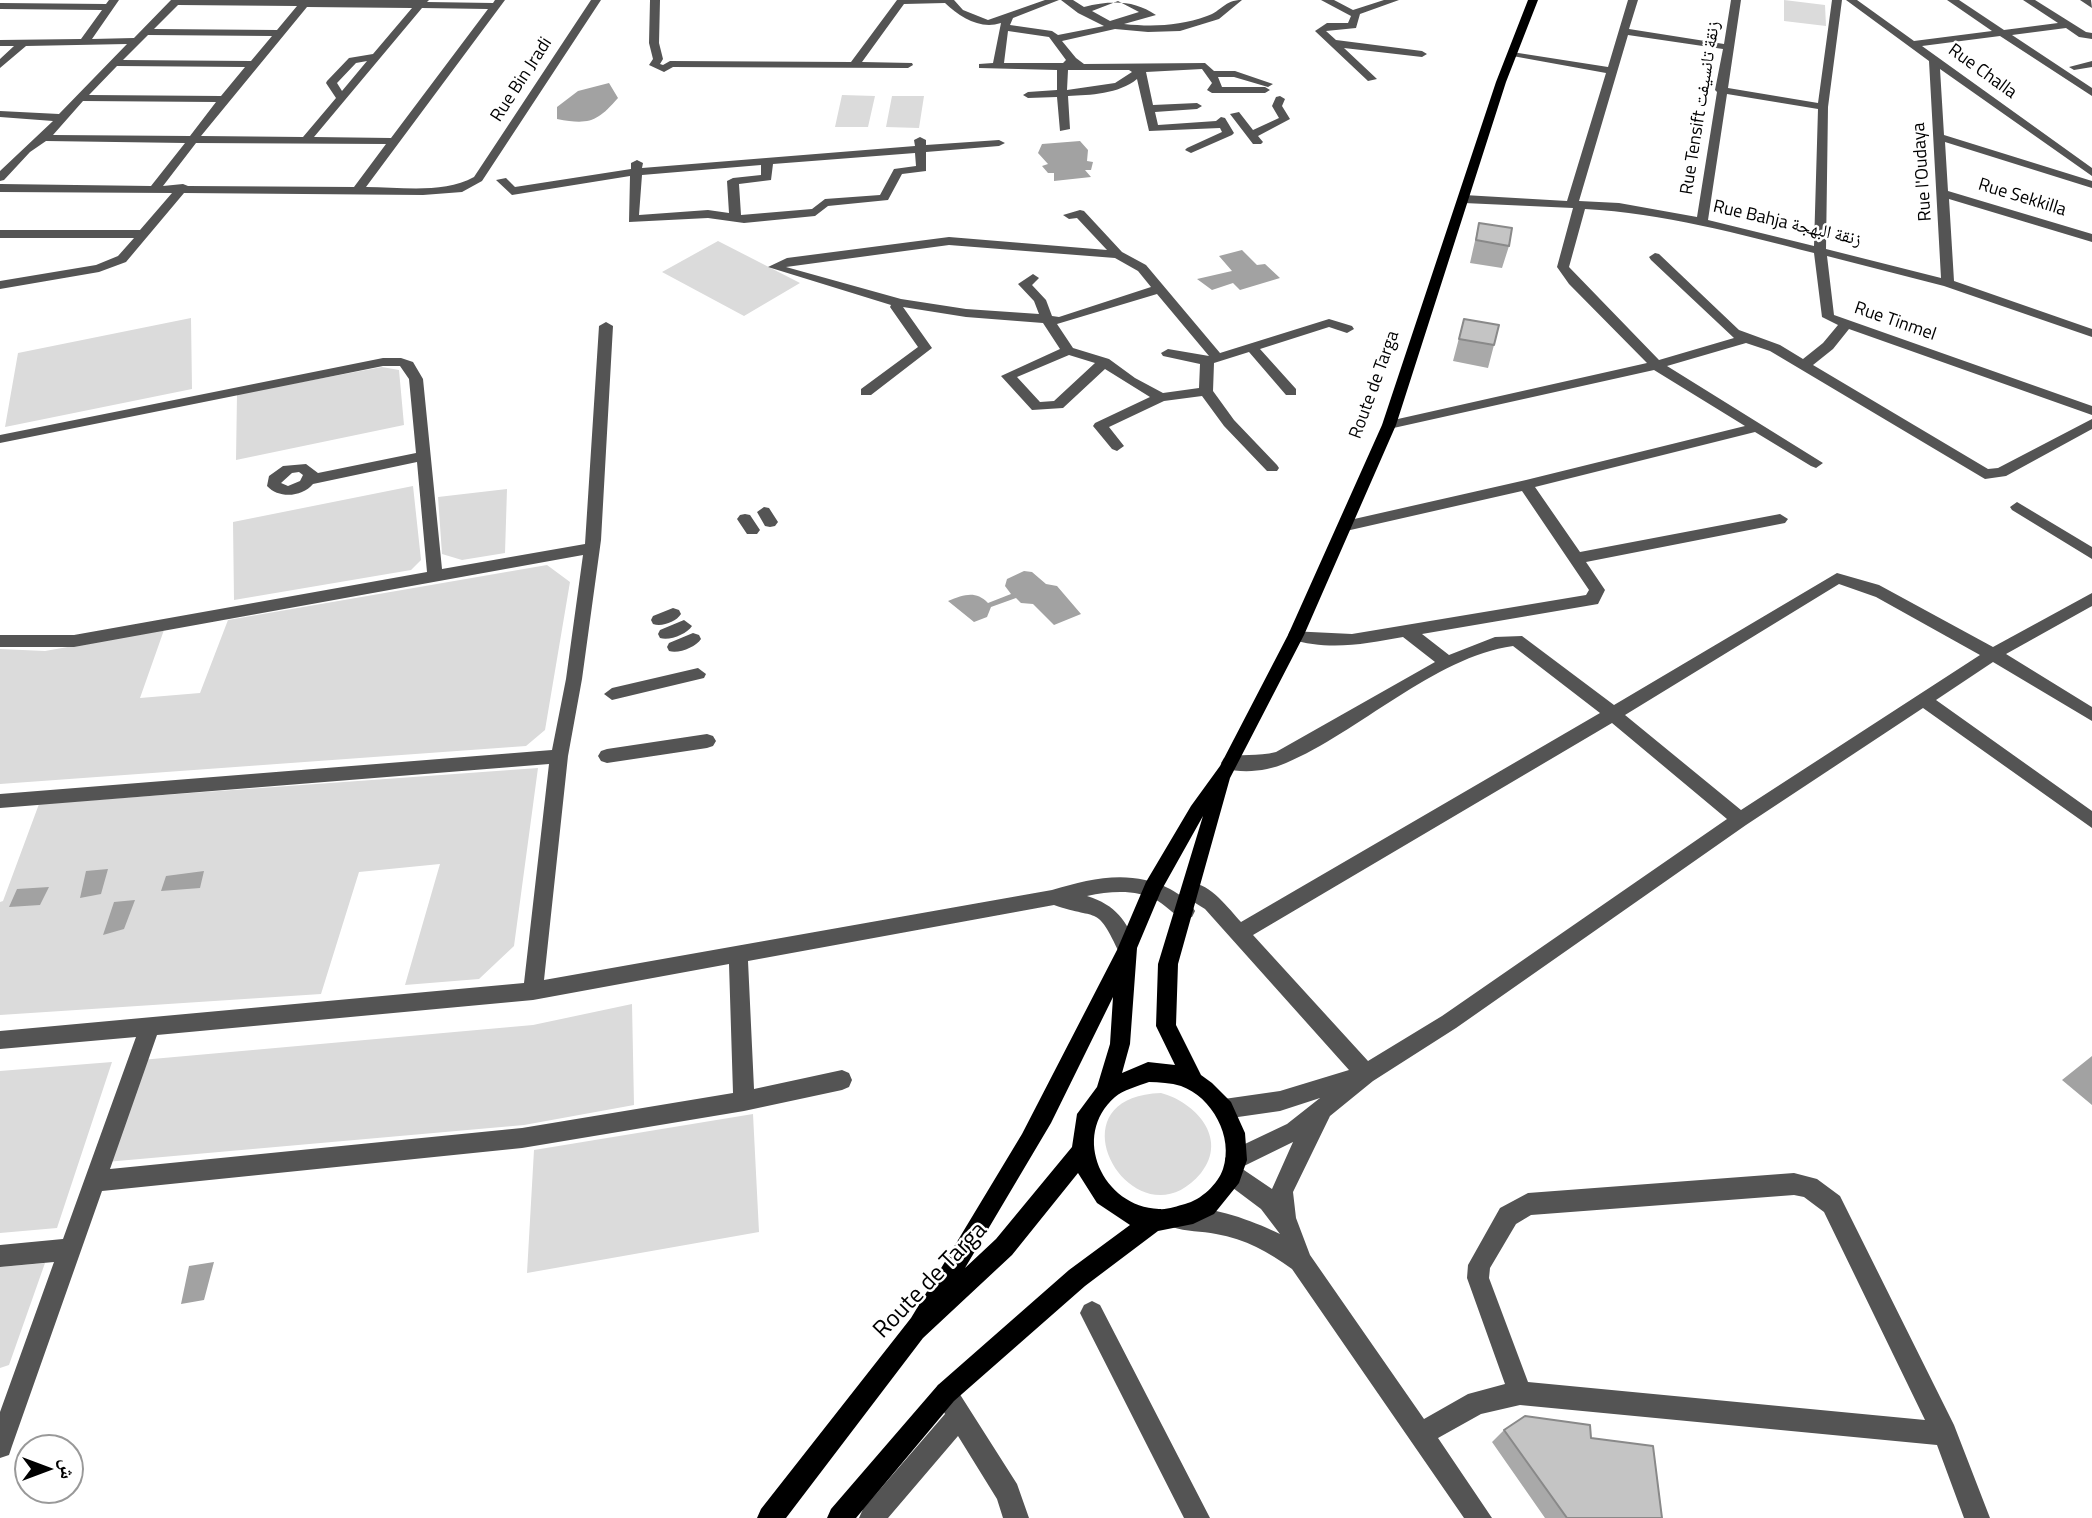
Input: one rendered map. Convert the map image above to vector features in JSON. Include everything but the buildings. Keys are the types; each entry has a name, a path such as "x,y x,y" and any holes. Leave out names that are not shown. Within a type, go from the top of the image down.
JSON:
{"main road":[{"name":"Route de Targa","path":"1107,1089 1119,1044 1127,948 1153,888 1197,811 1228,767 1296,635 1346,526 1389,425 1512,55 1533,0"},
{"name":"Route de Targa","path":"1193,1082 1174,1044 1164,1012 1168,964 1228,767"},
{"path":"915,1330 973,1229 1015,1165 1082,1041 1127,948"},
{"path":"1148,1072 1171,1074 1193,1082 1210,1093 1224,1109 1235,1133 1235,1167 1212,1203 1180,1219 1155,1220 1121,1210 1102,1194 1088,1174 1082,1151 1082,1133 1086,1117 1107,1089 1126,1078 1148,1072"},
{"name":"Route de Targa","path":"770,1518 915,1330 1004,1247 1082,1151"},
{"path":"840,1518 946,1393 1068,1286 1155,1220"}],"street":[{"name":"Rue Bin Jradi","path":"358,190 448,190 473,184 596,0"},
{"path":"655,0 654,43 658,59 654,65 664,69 670,64 908,65"},
{"path":"854,65 902,0 946,0 974,20 988,24 1006,22 1054,0"},
{"path":"1066,0 1109,25 1148,29 1180,28 1215,17 1237,0"},
{"path":"1081,10 1114,0"},
{"path":"1122,0 1180,28"},
{"path":"1326,0 1356,15 1352,26 1327,26 1320,31 1372,79"},
{"path":"1353,13 1394,0"},
{"path":"1633,0 1610,71 1576,204 1564,259 1565,272 1656,365 1816,463"},
{"name":"Rue Tensift زنقة تانسيفت","path":"1702,222 1720,90 1736,0"},
{"name":"Rue Tinmel","path":"1837,0 1823,107 1820,249 1826,314 1844,325 2092,411"},
{"name":"Rue Challa","path":"1851,0 2092,173"},
{"path":"1952,0 2092,93"},
{"path":"1972,0 2092,79"},
{"path":"2028,0 2083,35 2092,36"},
{"path":"2085,0 2092,5"},
{"path":"0,178 26,150 44,138 176,1 498,3"},
{"path":"2,8 112,3"},
{"path":"85,41 112,3"},
{"path":"156,187 224,99 305,3"},
{"path":"305,141 422,3"},
{"path":"0,188 358,190 392,141 498,3"},
{"path":"1094,17 1132,6"},
{"path":"1056,39 1110,27 1109,25 1147,13"},
{"path":"1006,22 1052,34 1074,64"},
{"path":"998,65 1006,22"},
{"path":"1913,44 2069,25"},
{"path":"1624,31 1727,47"},
{"path":"146,32 281,33"},
{"path":"0,43 137,41"},
{"path":"0,65 24,42"},
{"path":"1331,42 1422,54"},
{"path":"1512,55 1610,71"},
{"path":"341,98 331,83 353,60 377,56"},
{"name":"Rue l'Oudaya","path":"1934,60 1948,283"},
{"path":"116,63 255,64"},
{"path":"1064,129 1061,71 1074,64"},
{"path":"983,66 1074,64 1139,70 1205,66 1217,83 1216,89 1212,90 1269,87 1235,74 1211,74"},
{"path":"2074,67 2092,64"},
{"path":"1028,95 1099,90 1136,76 1139,70"},
{"path":"1139,70 1153,130 1222,120 1228,133 1191,150"},
{"path":"1720,90 1823,107"},
{"path":"80,98 224,99"},
{"path":"1234,114 1254,139 1285,119 1277,107 1280,99"},
{"path":"1148,109 1197,104 1199,118"},
{"path":"0,114 62,118"},
{"path":"1939,137 2092,185"},
{"path":"44,138 392,141"},
{"path":"502,180 512,191 636,166 767,162 919,144 999,143"},
{"path":"636,166 633,219 708,214 744,219 815,212 825,203 884,198 898,171 922,169 919,144"},
{"path":"2073,159 2092,156"},
{"path":"708,214 733,181 767,178 767,162"},
{"path":"733,181 735,217"},
{"path":"0,285 105,266 183,187"},
{"name":"Rue Sekkilla","path":"1942,192 2092,238"},
{"name":"Rue Bahja زنقة البهجة","path":"1464,200 1636,209 1702,222 1820,249 1948,283 2092,333"},
{"path":"1069,215 1080,214 1118,255 1142,268 1212,359 1206,391 1229,423 1272,468"},
{"path":"0,234 136,234"},
{"path":"1118,255 949,241 786,262 774,267 900,303 966,313 1060,321 1158,289"},
{"path":"1655,257 1734,333 1765,343 1985,474 2001,472 2092,423"},
{"path":"1033,278 1024,284 1040,300 1047,319 1068,351"},
{"path":"866,392 925,348 896,307 900,303"},
{"path":"1168,354 1212,359 1329,323 1347,329"},
{"path":"1804,365 1828,346 1844,325"},
{"path":"533,991 559,756 574,679 592,548 606,326"},
{"path":"1389,425 1656,365 1746,339"},
{"path":"1251,346 1292,392"},
{"path":"1104,362 1058,405 1037,407 1008,376 1068,351 1104,362 1130,382 1161,397"},
{"path":"0,439 399,361 412,366 416,380 435,577"},
{"path":"1117,446 1100,426 1161,397 1206,391"},
{"path":"1346,526 1526,485 1757,427"},
{"path":"309,475 423,452"},
{"path":"1296,635 1327,640 1352,639 1592,600 1597,590 1578,558 1526,485"},
{"path":"2017,507 2092,554"},
{"path":"1578,558 1780,519"},
{"path":"0,641 75,641 592,548"},
{"path":"1239,933 1613,714 1838,578 1861,583 1993,654 2092,715"},
{"path":"1300,1261 1293,1231 1285,1217 1235,1167 1295,1131 1366,1074 1449,1022 1740,820 1993,654 2091,600"},
{"path":"1478,620 1500,640"},
{"path":"1405,630 1447,663"},
{"path":"1228,767 1281,758 1447,663 1500,640 1509,639 1524,643 1740,820"},
{"path":"612,694 698,674"},
{"path":"1923,699 2092,821"},
{"path":"607,756 707,741"},
{"path":"0,800 559,756"},
{"path":"0,1040 533,991 1052,898 1102,885 1153,888 1172,898 1185,911"},
{"path":"1191,890 1212,903 1366,1074"},
{"path":"1052,898 1091,904 1112,915 1121,927 1127,948"},
{"path":"738,955 744,1101"},
{"path":"1,1442 149,1028"},
{"path":"1224,1109 1291,1098 1366,1074"},
{"path":"94,1181 522,1138 744,1101 842,1080"},
{"path":"1285,1217 1282,1192 1290,1170 1321,1112"},
{"path":"1520,1393 1478,1278 1479,1265 1508,1216 1528,1204 1794,1184 1809,1187 1832,1204 1945,1434 1977,1518"},
{"path":"1180,1219 1223,1222 1253,1232 1271,1239 1300,1261 1479,1518"},
{"path":"0,1255 71,1249"},
{"path":"1092,1313 1197,1518"},
{"path":"946,1393 1008,1493 1016,1518"},
{"path":"1421,1434 1477,1403 1520,1393 1945,1434"},
{"path":"872,1518 960,1415"}],"shaded area":[{"path":"1784,0 1825,5 1826,26 1784,21"},
{"path":"609,83 618,98 598,117 577,122 557,119 557,107 578,91"},
{"path":"842,95 875,96 868,127 835,127"},
{"path":"892,96 924,96 919,128 886,127"},
{"path":"1080,141 1088,150 1087,161 1093,162 1091,170 1085,170 1091,177 1054,181 1054,173 1048,173 1042,166 1048,164 1038,153 1042,144"},
{"path":"718,241 800,283 744,316 662,272"},
{"path":"1242,250 1257,265 1265,264 1280,278 1240,290 1233,283 1212,290 1197,279 1232,271 1219,256"},
{"path":"191,318 192,389 5,427 18,353"},
{"path":"382,367 399,370 404,425 236,460 237,394"},
{"path":"413,486 421,560 411,570 234,600 233,522"},
{"path":"507,489 505,553 462,560 442,554 438,497"},
{"path":"547,565 570,582 545,730 526,746 0,784 0,649 45,651 164,630 140,698 200,693 228,620"},
{"path":"1024,571 1032,572 1046,584 1057,586 1081,614 1054,625 1033,604 1021,603 1016,598 991,607 987,617 974,622 948,601 974,595 988,603 1011,594 1005,586 1007,579"},
{"path":"538,768 514,946 479,979 405,985 440,864 359,872 321,994 0,1015 0,902 3,901 39,804"},
{"path":"108,869 101,894 80,898 86,871"},
{"path":"204,871 200,888 161,891 166,876"},
{"path":"49,887 40,905 9,907 17,889"},
{"path":"135,900 124,929 103,935 114,902"},
{"path":"632,1004 634,1105 524,1125 106,1162 141,1060 533,1025"},
{"path":"2092,1056 2092,1105 2062,1080"},
{"path":"112,1062 57,1228 0,1233 0,1071"},
{"path":"1161,1093 1186,1104 1196,1113 1210,1135 1211,1147 1209,1160 1201,1173 1176,1192 1151,1194 1129,1183 1113,1164 1105,1141 1109,1118 1126,1101"},
{"path":"753,1114 759,1232 527,1273 534,1150"},
{"path":"214,1262 204,1300 181,1304 189,1266"},
{"path":"45,1263 9,1365 0,1368 0,1267"}]}
